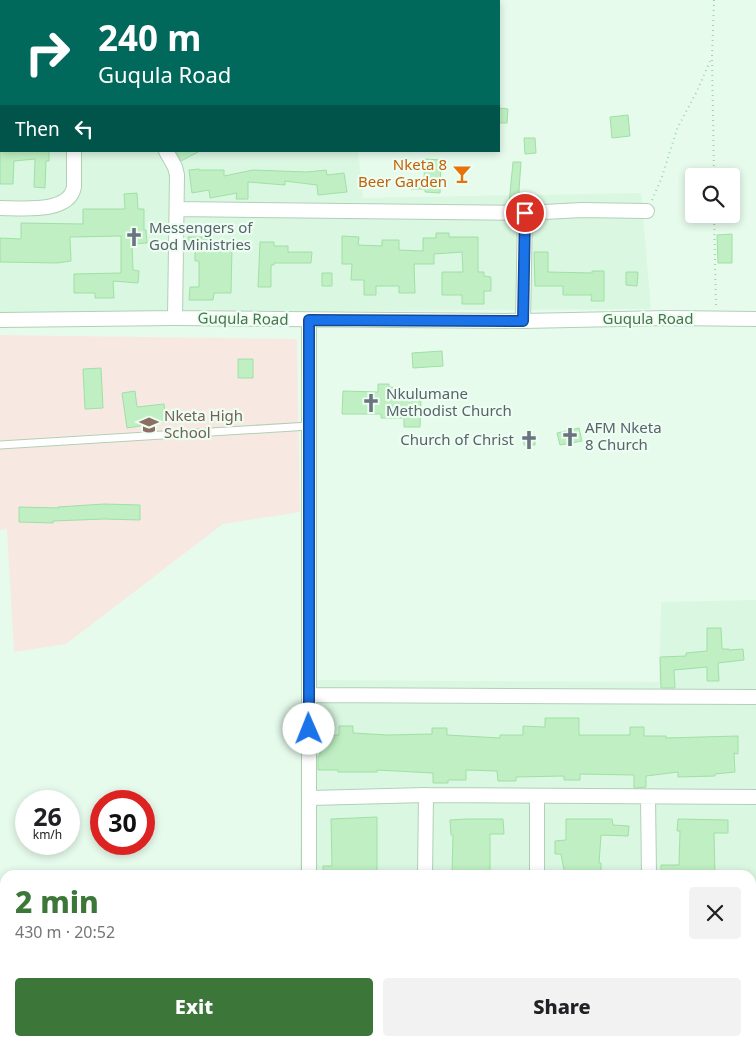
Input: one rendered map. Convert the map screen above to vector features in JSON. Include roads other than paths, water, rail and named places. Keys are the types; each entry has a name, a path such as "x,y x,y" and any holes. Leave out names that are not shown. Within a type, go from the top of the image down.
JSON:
{"street":[{"path":"0,208 52,207 69,197 74,187 74,152"},
{"path":"167,152 177,175 175,318"},
{"path":"177,209 525,213 582,210 647,211"},
{"path":"523,321 525,213"},
{"name":"Guqula Road","path":"0,320 175,318 523,321 756,320"},
{"path":"309,320 309,870"},
{"path":"309,695 756,697"},
{"path":"310,798 426,795 756,797"},
{"path":"426,795 426,870"},
{"path":"537,797 537,870"},
{"path":"648,797 649,870"},
{"path":"83,1046 88,1046"}],"lane":[{"path":"0,445 309,426"}],"place":[{"name":"Nketa 8 Beer Garden","path":"462,174"},
{"name":"Messengers of God Ministries","path":"134,237"},
{"name":"Nkulumane Methodist Church","path":"371,403"},
{"name":"Nketa High School","path":"149,425"},
{"name":"AFM Nketa 8 Church","path":"570,437"},
{"name":"Church of Christ","path":"529,440"}]}
